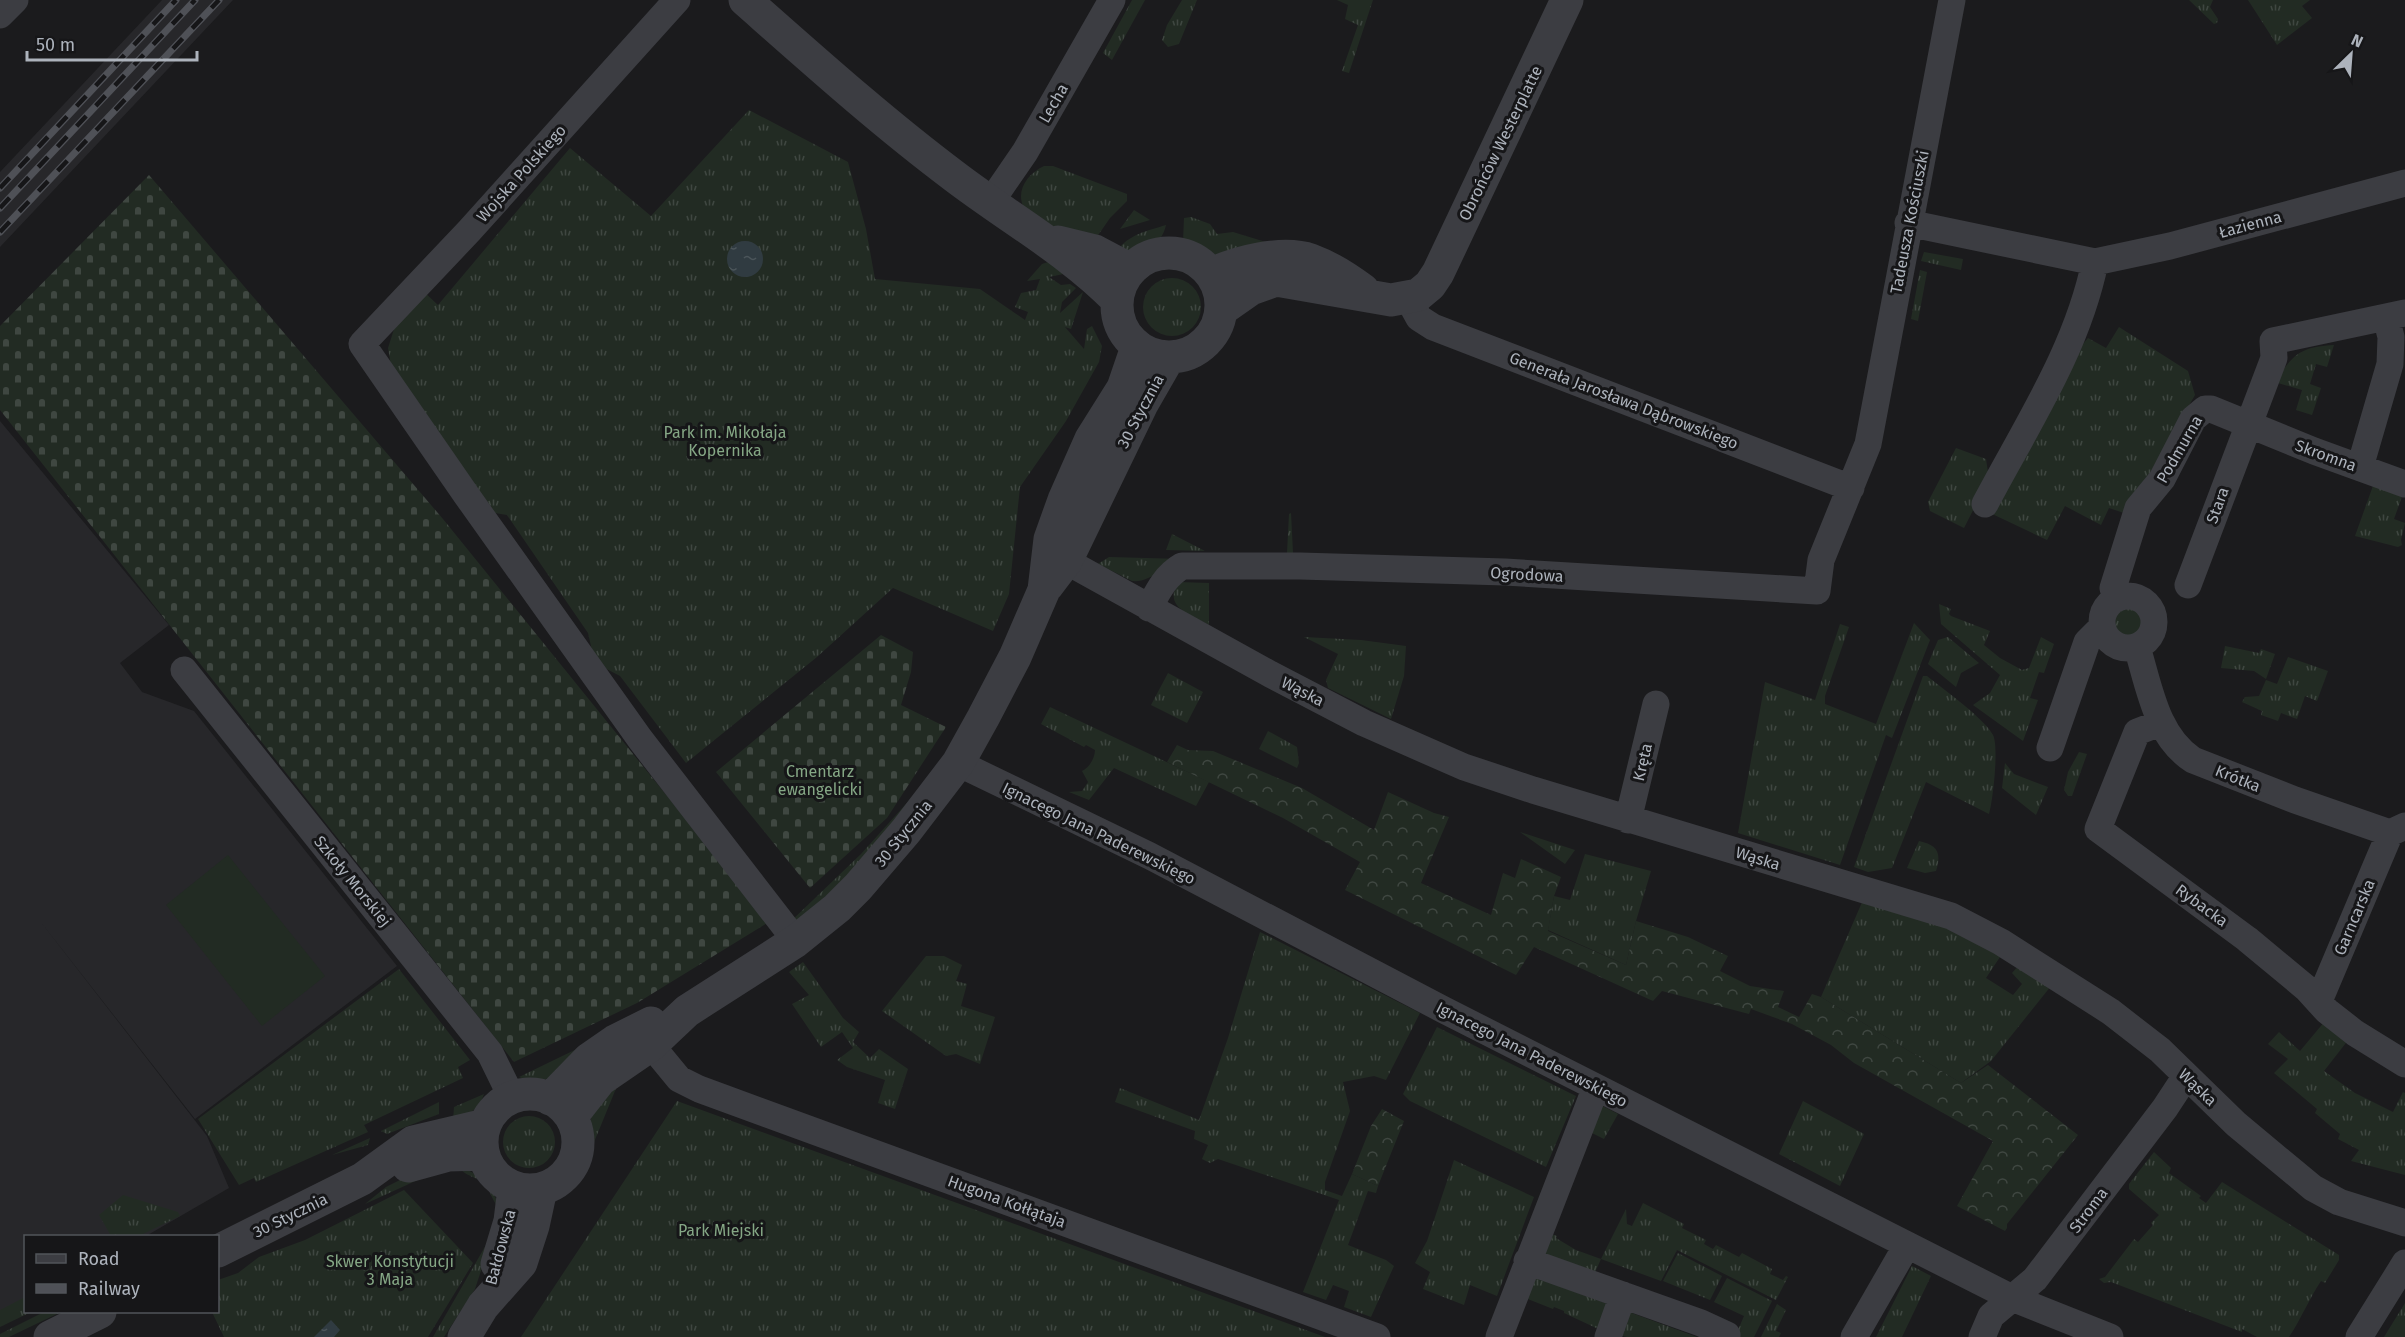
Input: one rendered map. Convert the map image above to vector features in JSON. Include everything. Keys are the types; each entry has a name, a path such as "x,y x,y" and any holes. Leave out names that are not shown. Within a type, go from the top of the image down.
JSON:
{"street":[{"path":"0,15 15,0"},
{"name":"Wojska Polskiego","path":"677,0 469,231 362,344 640,739 796,941"},
{"path":"745,0 924,154 990,203 1046,239 1118,300"},
{"name":"Lecha","path":"990,203 1025,152 1112,0"},
{"name":"Obrońców Westerplatte","path":"1419,292 1438,273 1567,0"},
{"name":"Tadeusza Kościuszki","path":"1851,488 1868,444 1952,0"},
{"name":"Łazienna","path":"1908,223 2095,262 2170,246 2405,183"},
{"path":"1046,239 1095,251 1131,270"},
{"path":"1159,254 1175,254 1196,260 1211,274 1220,291 1221,310 1218,325 1210,338 1191,352 1168,357 1152,354 1137,347 1121,326 1118,300 1122,284 1131,270 1144,259 1159,254"},
{"path":"1211,274 1272,256 1309,259 1341,274 1372,296"},
{"path":"1985,504 2070,344 2083,310 2095,262"},
{"path":"1221,310 1251,289 1276,280 1391,300 1419,292"},
{"name":"Generała Jarosława Dąbrowskiego","path":"1419,292 1419,318 1432,327 1851,488"},
{"path":"2360,467 2390,364 2395,315"},
{"name":"Stara","path":"2188,585 2274,358 2273,341 2395,315"},
{"name":"30 Stycznia","path":"1044,590 1050,539 1064,500 1092,440 1123,388 1137,347"},
{"name":"30 Stycznia","path":"560,1108 651,1045 687,1011 796,941 858,887 906,831 958,763 1015,657 1044,590 1066,561 1142,404 1168,357"},
{"name":"Podmurna","path":"2116,599 2113,588 2138,508 2162,479 2193,419 2205,408 2248,426"},
{"name":"Skromna","path":"2248,426 2405,484"},
{"name":"Ogrodowa","path":"1149,608 1160,585 1171,573 1182,567 1300,566 1505,572 1817,591 1821,560 1851,488"},
{"name":"Wąska","path":"1066,561 1364,723 1464,767 1628,820 1951,916 2015,951 2111,1012 2160,1050 2236,1124 2313,1188 2339,1202 2405,1223"},
{"path":"2133,597 2141,600 2150,609 2154,623 2152,630 2147,640 2137,647 2122,648 2115,645 2109,640 2102,627 2104,612 2116,599 2133,597"},
{"path":"2050,748 2087,642 2102,627"},
{"name":"Krótka","path":"2137,647 2160,723 2181,752 2295,800 2397,829"},
{"name":"Szkoły Morskiej","path":"184,670 490,1053 512,1098"},
{"name":"Kręta","path":"1628,820 1656,704"},
{"name":"Rybacka","path":"2160,723 2137,732 2098,829 2239,933 2306,988 2327,1011 2355,1033 2405,1064"},
{"name":"Ignacego Jana Paderewskiego","path":"958,763 1144,853 1596,1087 2012,1298 2110,1337"},
{"name":"Garncarska","path":"2319,1001 2397,829"},
{"name":"30 Stycznia","path":"560,1108 589,1059 615,1041 660,1019 687,1011"},
{"name":"Hugona Kołłątaja","path":"651,1045 679,1078 699,1089 1377,1337"},
{"name":"Stroma","path":"1982,1337 1991,1316 2035,1279 2165,1108 2186,1076"},
{"path":"1499,1337 1596,1087"},
{"path":"538,1095 560,1108 577,1131 578,1146 567,1174 555,1183 527,1189 500,1180 489,1168 484,1139 492,1113 512,1098 538,1095"},
{"name":"30 Stycznia","path":"219,1250 362,1179 413,1142 484,1139"},
{"name":"Bałdowska","path":"464,1337 483,1306 521,1263 527,1189"},
{"path":"1854,1337 1907,1245"},
{"path":"1527,1261 1701,1323 1727,1335 1726,1337"},
{"path":"2359,1337 2405,1263"},
{"path":"1608,1337 1623,1295"},
{"path":"50,1337 96,1313"}],"shaded area":[{"path":"162,0 233,0 0,247 0,172"},
{"path":"0,421 169,625 120,663 142,692 194,711 397,966 195,1119 40,921 207,1136 229,1188 148,1235 24,1235 24,1299 0,1311"}],"green space":[{"path":"1132,0 1145,0 1112,60 1103,53"},
{"path":"1182,0 1197,0 1179,44 1168,47 1162,40 1167,25"},
{"path":"1337,0 1373,0 1349,73 1342,71 1358,25 1345,19 1348,5"},
{"path":"2189,0 2213,0 2210,7 2218,19 2217,23 2214,24"},
{"path":"2248,0 2310,0 2302,6 2312,18 2277,45"},
{"name":"Park im. Mikołaja Kopernika","path":"749,110 848,162 866,229 875,279 980,289 1025,320 1028,312 1015,307 1021,293 1036,290 1040,279 1027,281 1042,264 1051,261 1073,272 1049,277 1061,285 1070,284 1076,288 1062,302 1060,313 1083,292 1071,329 1065,327 1084,349 1087,329 1092,326 1102,346 1099,362 1066,421 1020,487 1009,594 993,631 893,588 817,657 686,763 620,676 595,663 588,633 507,515 495,513 393,377 388,348 396,323 423,291 438,305 570,148 651,216"},
{"path":"1044,166 1053,166 1127,194 1127,201 1110,218 1092,244 1037,221 1026,211 1022,203 1022,189 1030,176"},
{"path":"149,175 443,519 769,922 637,1003 514,1062 0,410 0,326"},
{"path":"1134,210 1150,220 1120,229"},
{"path":"1191,217 1210,224 1217,234 1233,232 1269,243 1235,255 1205,254 1183,242 1184,218"},
{"path":"1166,225 1154,244 1140,250 1117,251 1133,237"},
{"path":"1924,252 1963,259 1961,270 1921,261"},
{"path":"1920,270 1927,272 1918,321 1911,319"},
{"path":"1172,278 1183,280 1193,286 1199,296 1201,307 1199,318 1193,328 1183,334 1172,336 1161,334 1151,328 1145,318 1143,307 1145,296 1151,286 1161,280"},
{"path":"2119,327 2188,371 2195,395 2128,511 2124,513 2109,508 2101,525 2065,506 2047,540 1988,512 2076,352 2088,338 2106,348"},
{"path":"2334,345 2327,367 2316,364 2310,384 2321,388 2312,415 2296,410 2302,390 2278,383 2277,380 2288,363 2300,353"},
{"path":"1956,448 1986,459 1989,479 1964,528 1930,511 1928,502"},
{"path":"2374,483 2403,494 2394,519 2405,523 2402,545 2398,547 2355,536"},
{"path":"1291,513 1293,553 1287,553 1289,514"},
{"path":"1172,534 1205,551 1166,550"},
{"path":"1109,557 1182,559 1146,579 1132,581 1098,564"},
{"path":"1178,582 1209,583 1209,625 1176,604 1174,591"},
{"path":"2124,597 2133,597 2147,605 2153,619 2152,630 2146,640 2137,646 2127,648 2116,645 2108,637 2103,623 2105,610"},
{"path":"1939,604 1951,609 1949,614 1951,616 1990,631 1984,645 2000,658 2022,670 2029,668 2041,637 2054,644 2044,673 2039,672 2030,698 2038,700 2023,741 1973,705 1990,693 2000,675 1941,624"},
{"path":"1914,623 1930,640 1892,738 1886,735 1840,865 1738,833 1765,682 1815,700 1840,624 1849,627 1825,696 1825,704 1876,724"},
{"name":"Cmentarz ewangelicki","path":"881,635 913,652 911,672 901,705 946,727 887,818 810,888 716,772"},
{"path":"1304,637 1361,640 1406,646 1404,676 1391,719 1328,688 1326,680 1338,654"},
{"path":"1948,637 1979,663 1961,673 1956,687 1928,664 1938,640"},
{"path":"2225,646 2259,653 2261,649 2275,654 2266,679 2254,671 2221,668"},
{"path":"2288,657 2328,671 2317,701 2305,696 2297,719 2281,713 2278,721 2261,715 2262,711 2242,702 2245,697 2259,696 2266,680 2277,684"},
{"path":"1168,673 1203,692 1187,723 1151,705"},
{"path":"1923,676 1927,676 1963,704 1981,720 1993,735 1995,741 1994,786 1989,814 1926,782 1892,868 1868,872 1854,867"},
{"path":"1050,707 1209,782 1196,806 1114,768 1089,800 1069,792 1082,791 1088,782 1082,771 1091,762 1095,750 1086,745 1084,747 1041,724"},
{"path":"1268,731 1297,747 1299,763 1297,768 1259,749"},
{"path":"1177,745 1188,750 1213,751 1302,788 1374,830 1388,792 1434,813 1449,817 1421,883 1491,915 1503,873 1515,878 1521,859 1561,877 1554,896 1548,931 1626,965 1636,921 1688,937 1728,956 1720,971 1750,986 1784,991 1778,1007 1799,1017 1812,994 1821,997 1961,1083 1988,1065 2078,1135 2007,1224 2005,1231 1957,1206 1993,1141 1854,1063 1831,1045 1792,1024 1751,1009 1749,1014 1662,991 1653,1001 1534,947 1516,975 1345,890 1360,862 1283,818 1167,762"},
{"path":"2079,752 2087,754 2072,796 2068,796 2064,790 2068,772"},
{"path":"2005,763 2014,774 2048,787 2036,815 2002,788"},
{"path":"931,776 843,881 804,916 789,923 861,854"},
{"path":"1520,832 1575,850 1565,864"},
{"path":"1919,841 1936,850 1938,859 1936,871 1925,873 1907,868"},
{"path":"1585,854 1651,871 1626,965 1548,930 1554,896 1570,900"},
{"path":"228,855 325,976 262,1026 166,905"},
{"path":"1863,900 1948,925 2002,954 1986,978 2013,995 2022,984 2012,973 2020,964 2051,986 1991,1061 1961,1083 1821,997"},
{"path":"1260,932 1420,1013 1386,1080 1374,1076 1343,1082 1350,1111 1325,1182 1325,1190 1342,1196 1352,1174 1378,1186 1376,1193 1368,1191 1348,1245 1386,1260 1394,1266 1371,1317 1344,1307 1349,1291 1333,1285 1326,1300 1303,1292 1339,1200 1218,1159 1210,1163 1202,1159 1208,1145 1194,1139 1195,1131 1115,1102 1120,1088 1199,1120 1228,1038"},
{"path":"926,956 944,956 962,965 956,981 967,984 961,1006 995,1017 980,1064 956,1054 946,1056 882,1011"},
{"path":"803,962 843,1018 859,1032 853,1042 870,1058 879,1049 908,1069 895,1109 878,1103 885,1080 847,1067 837,1060 853,1048 842,1032 821,1047 792,1004 809,995 789,972"},
{"path":"399,969 470,1060 458,1067 463,1078 364,1125 368,1132 256,1182 254,1178 239,1185 198,1119"},
{"path":"2325,1021 2349,1039 2324,1071 2355,1093 2393,1112 2403,1092 2405,1093 2405,1175 2351,1161 2359,1150 2338,1139 2340,1134 2315,1113 2317,1109 2274,1073 2288,1059 2268,1044 2279,1032 2300,1051"},
{"path":"1437,1027 1576,1096 1546,1167 1410,1101 1403,1094"},
{"path":"585,1045 564,1067 548,1078 539,1081 519,1077"},
{"path":"617,1086 590,1152 591,1113"},
{"path":"484,1094 472,1111 453,1121 454,1107"},
{"path":"1591,1100 1618,1114 1604,1139 1580,1127"},
{"name":"Park Miejski","path":"677,1101 1325,1337 521,1337"},
{"path":"1803,1101 1864,1134 1840,1186 1779,1154"},
{"path":"439,1102 439,1114 387,1134 381,1131"},
{"path":"1382,1109 1404,1121 1378,1186 1352,1174 1371,1126"},
{"path":"524,1116 534,1116 548,1123 555,1142 548,1161 534,1168 524,1168 514,1164 507,1157 503,1147 503,1137 507,1127 514,1120"},
{"path":"370,1138 368,1145 332,1155"},
{"path":"2154,1152 2171,1168 2169,1173 2201,1196 2199,1198 2206,1203 2222,1182 2339,1255 2339,1260 2325,1283 2321,1281 2289,1337 2257,1337 2242,1329 2242,1332 2111,1282 2104,1283 2099,1279 2105,1277 2134,1239 2138,1242 2159,1215 2129,1189 2129,1184"},
{"path":"1454,1160 1534,1197 1497,1296 1470,1285 1464,1305 1423,1289 1430,1272 1415,1263 1427,1241"},
{"path":"457,1165 488,1185 493,1191 498,1206 485,1185"},
{"path":"418,1171 433,1173 365,1204 386,1187"},
{"name":"Skwer Konstytucji 3 Maja","path":"404,1190 473,1263 428,1337 224,1337 212,1313 219,1313 219,1280 238,1273 259,1257 305,1240"},
{"path":"123,1195 178,1212 180,1216 141,1235 110,1235 99,1215"},
{"path":"1643,1203 1684,1224 1682,1228 1706,1240 1704,1244 1713,1249 1716,1245 1739,1257 1742,1253 1772,1269 1770,1274 1783,1280 1786,1276 1788,1277 1776,1300 1677,1250 1661,1281 1601,1259 1626,1209 1627,1224 1632,1226"},
{"path":"494,1231 475,1289 444,1337 433,1337"},
{"path":"1546,1232 1557,1236 1556,1238 1576,1250 1601,1259 1593,1277 1545,1259"},
{"path":"1678,1253 1722,1276 1710,1300 1663,1281"},
{"path":"1912,1266 1931,1276 1902,1337 1876,1337"},
{"path":"1523,1273 1619,1308 1609,1334 1564,1311 1515,1294"},
{"path":"1727,1278 1772,1301 1754,1337 1735,1337 1744,1316 1714,1302"},
{"path":"24,1298 24,1313 29,1313 0,1327 0,1310"},
{"path":"2405,1303 2405,1337 2384,1337"},
{"path":"1777,1304 1786,1310 1776,1331 1781,1333 1779,1337 1761,1337"},
{"path":"1629,1312 1697,1337 1618,1335"},
{"path":"42,1313 59,1313 9,1337 0,1337 0,1334"}],"water":[{"path":"745,241 758,246 763,259 758,272 745,277 732,272 727,259 732,246"},
{"path":"331,1320 340,1330 334,1337 314,1337"}],"railway":[{"path":"0,188 176,0"},
{"path":"0,208 195,0"},
{"path":"0,232 219,0"}]}
